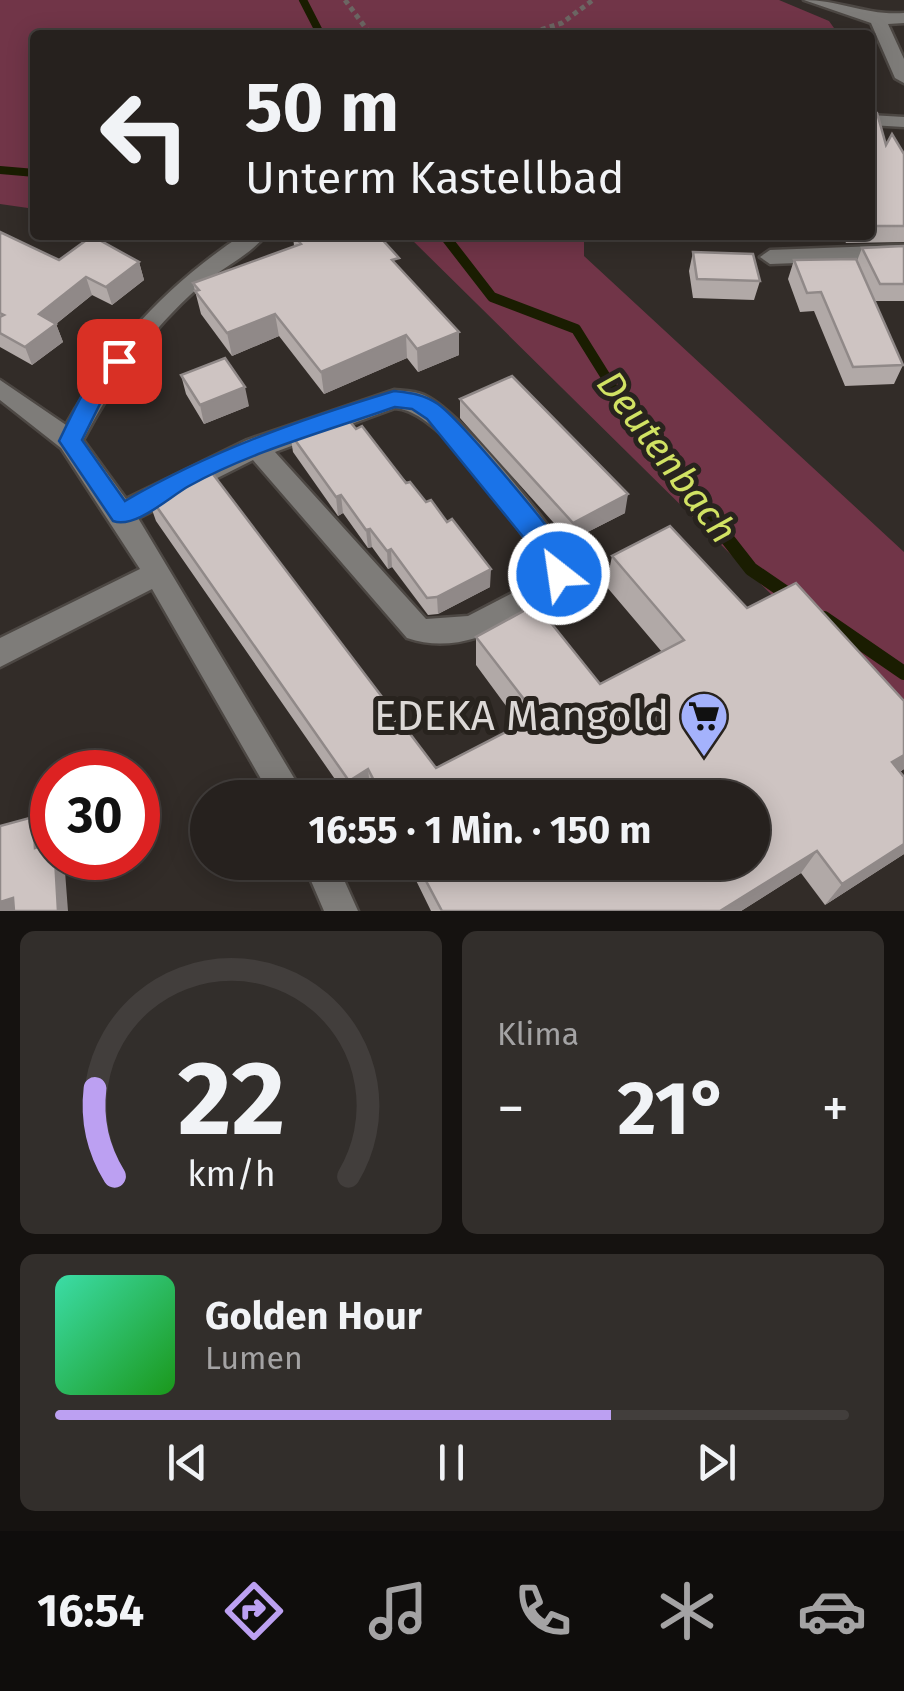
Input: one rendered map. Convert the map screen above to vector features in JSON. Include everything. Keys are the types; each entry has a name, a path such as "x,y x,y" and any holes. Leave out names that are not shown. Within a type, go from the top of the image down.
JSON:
{"street":[{"path":"812,0 878,20 904,18"},
{"path":"878,20 904,78"},
{"path":"875,120 904,122"},
{"path":"70,441 96,390 165,302 201,270 248,240"},
{"path":"770,257 904,252"},
{"path":"0,388 70,441 122,514 279,780"},
{"path":"122,514 184,478 256,447 394,399 417,401 435,413 494,481 558,563 559,574 554,585 455,635 434,635 417,628 256,447"},
{"path":"0,654 157,574"},
{"path":"327,880 341,911"}],"path":[{"path":"345,0 367,30"},
{"path":"544,30 586,10 593,0"}],"shaded area":[{"path":"0,0 779,0 829,21 835,30 30,30 30,208 0,204"},
{"path":"412,240 584,240 584,256 904,552 904,700 779,602"}],"building":[{"path":"875,111 886,145 892,134 904,154 904,226 875,226"},
{"path":"0,232 59,260 86,240 99,240 139,262 106,287 86,277 39,314 56,324 25,347 0,333 0,317 4,315 0,313"},
{"path":"297,240 383,240 399,258 392,260 459,332 417,349 406,335 321,372 275,314 227,333 195,291 199,290 193,283 301,244"},
{"path":"904,246 904,284 880,284 862,248"},
{"path":"693,252 753,254 760,281 697,279"},
{"path":"856,259 903,365 853,367 821,292 807,293 794,260"},
{"path":"225,358 245,387 200,405 181,375"},
{"path":"512,376 628,494 573,523 460,399"},
{"path":"342,412 356,429 362,426 406,483 410,482 426,502 431,500 447,522 452,519 491,569 437,597 427,598 391,549 387,551 370,529 366,530 341,495 336,497 290,433"},
{"path":"203,461 436,768 537,716 476,637 529,608 539,608 600,684 684,640 612,556 670,526 747,608 796,583 904,701 904,755 892,762 904,777 904,844 842,884 817,851 720,911 442,911 426,880 770,880 770,780 374,780 368,769 348,780 145,490"},
{"path":"30,818 30,880 56,880 58,911 14,911 13,898 0,902 0,826"}],"waterway":[{"name":"Deutenbach","path":"303,0 318,30"},
{"path":"0,170 30,173"},
{"name":"Deutenbach","path":"448,240 492,297 576,329 634,422 717,526"},
{"name":"Deutenbach","path":"715,523 751,569 792,597"},
{"name":"Deutenbach","path":"824,618 904,673"}],"place":[{"name":"EDEKA Mangold","path":"704,758"}],"route":[{"path":"119,361 96,390 70,441 122,514 184,478 256,447 394,399 417,401 435,413 494,481 558,563 559,574"}]}
